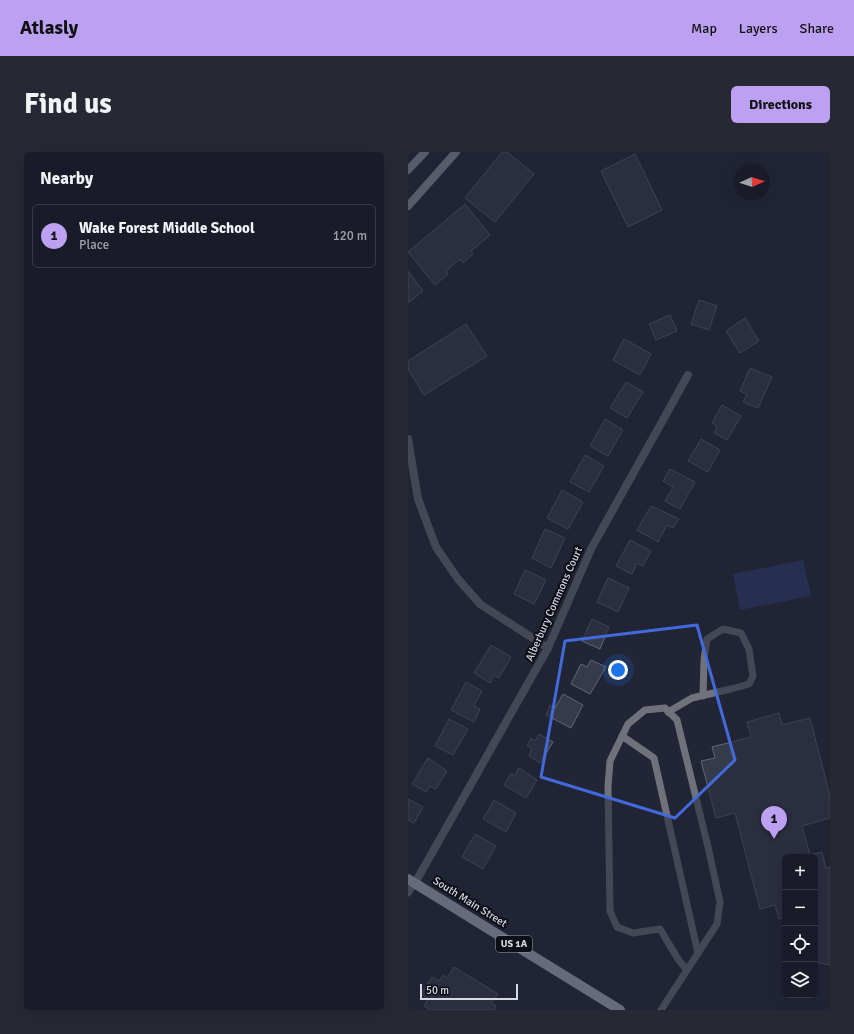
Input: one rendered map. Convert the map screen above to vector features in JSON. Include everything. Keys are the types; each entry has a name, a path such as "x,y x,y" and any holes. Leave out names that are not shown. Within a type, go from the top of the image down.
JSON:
{"main road":[{"path":"408,170 425,152"},
{"path":"408,206 456,152"},
{"name":"South Main Street","path":"411,881 620,1010"}],"street":[{"name":"Alberbury Commons Court","path":"411,881 548,648 591,549 688,375"},
{"path":"408,438 418,499 436,548 458,579 480,604 548,648"}],"lane":[{"path":"668,712 692,698 703,696 750,684 753,676 748,649 741,633 723,629 707,638 704,660 703,696"},
{"path":"661,1010 717,924 720,902 677,720 665,708 645,710 628,724 610,760 608,786 610,910 617,927 633,933 660,929 678,959 687,970"},
{"path":"622,736 654,758 698,953"},
{"path":"408,893 411,881"}],"highlighted area":[{"path":"697,625 735,760 675,818 541,777 565,641"}],"shaded area":[{"path":"803,560 811,596 740,610 733,574"}],"building":[{"path":"502,152 507,152 534,174 495,222 465,198"},
{"path":"635,154 662,210 628,227 601,171"},
{"path":"465,204 490,235 471,251 473,254 463,263 460,259 446,271 448,274 435,285 408,252"},
{"path":"408,271 423,291 408,303"},
{"path":"699,300 717,306 709,330 691,324"},
{"path":"670,315 677,331 656,340 649,324"},
{"path":"745,318 759,341 740,353 726,331"},
{"path":"466,324 487,356 424,395 408,369 408,361"},
{"path":"624,339 651,354 640,375 613,360"},
{"path":"750,368 772,377 758,408 743,402 747,394 740,391"},
{"path":"626,382 643,392 627,418 610,408"},
{"path":"722,405 741,416 727,440 714,433 717,426 712,423"},
{"path":"605,419 623,430 608,456 590,446"},
{"path":"701,439 720,450 708,472 688,461"},
{"path":"585,455 604,466 589,492 570,482"},
{"path":"670,469 695,482 680,509 665,501 673,487 663,481"},
{"path":"562,490 583,502 568,529 547,518"},
{"path":"651,506 679,519 673,528 667,525 658,542 637,530"},
{"path":"545,529 565,538 551,568 532,558"},
{"path":"630,540 651,551 643,566 637,563 632,574 616,566"},
{"path":"525,570 546,580 534,604 514,594"},
{"path":"608,578 629,588 618,612 597,602"},
{"path":"592,619 609,627 600,649 582,641"},
{"path":"491,645 511,657 499,678 494,675 490,683 474,673"},
{"path":"591,660 606,667 590,694 571,684 581,664 587,667"},
{"path":"466,682 482,691 474,706 480,709 474,722 451,710"},
{"path":"563,694 583,705 571,728 546,715 550,705 555,708"},
{"path":"779,713 782,725 810,718 830,796 830,818 802,826 810,854 782,854 782,918 779,919 775,905 760,909 735,813 716,818 701,761 715,758 712,747 751,737 747,722"},
{"path":"449,719 468,729 453,755 435,746"},
{"path":"539,734 553,742 540,763 529,756 532,749 527,746 531,738 535,741"},
{"path":"428,758 447,771 436,789 430,786 426,792 412,784"},
{"path":"519,768 537,780 526,798 504,785 511,773 515,776"},
{"path":"408,799 423,807 414,823 408,820"},
{"path":"494,800 516,813 506,832 483,819"},
{"path":"475,834 496,846 483,869 462,857"},
{"path":"822,852 826,868 830,867 830,965 818,963 818,854 814,854"},
{"path":"454,967 498,994 491,1003 496,1006 494,1010 430,1010 424,1006 428,999 421,994 432,977 439,981 443,975 447,978"}],"place":[{"name":"Wake Forest Middle School","path":"774,839"}]}
